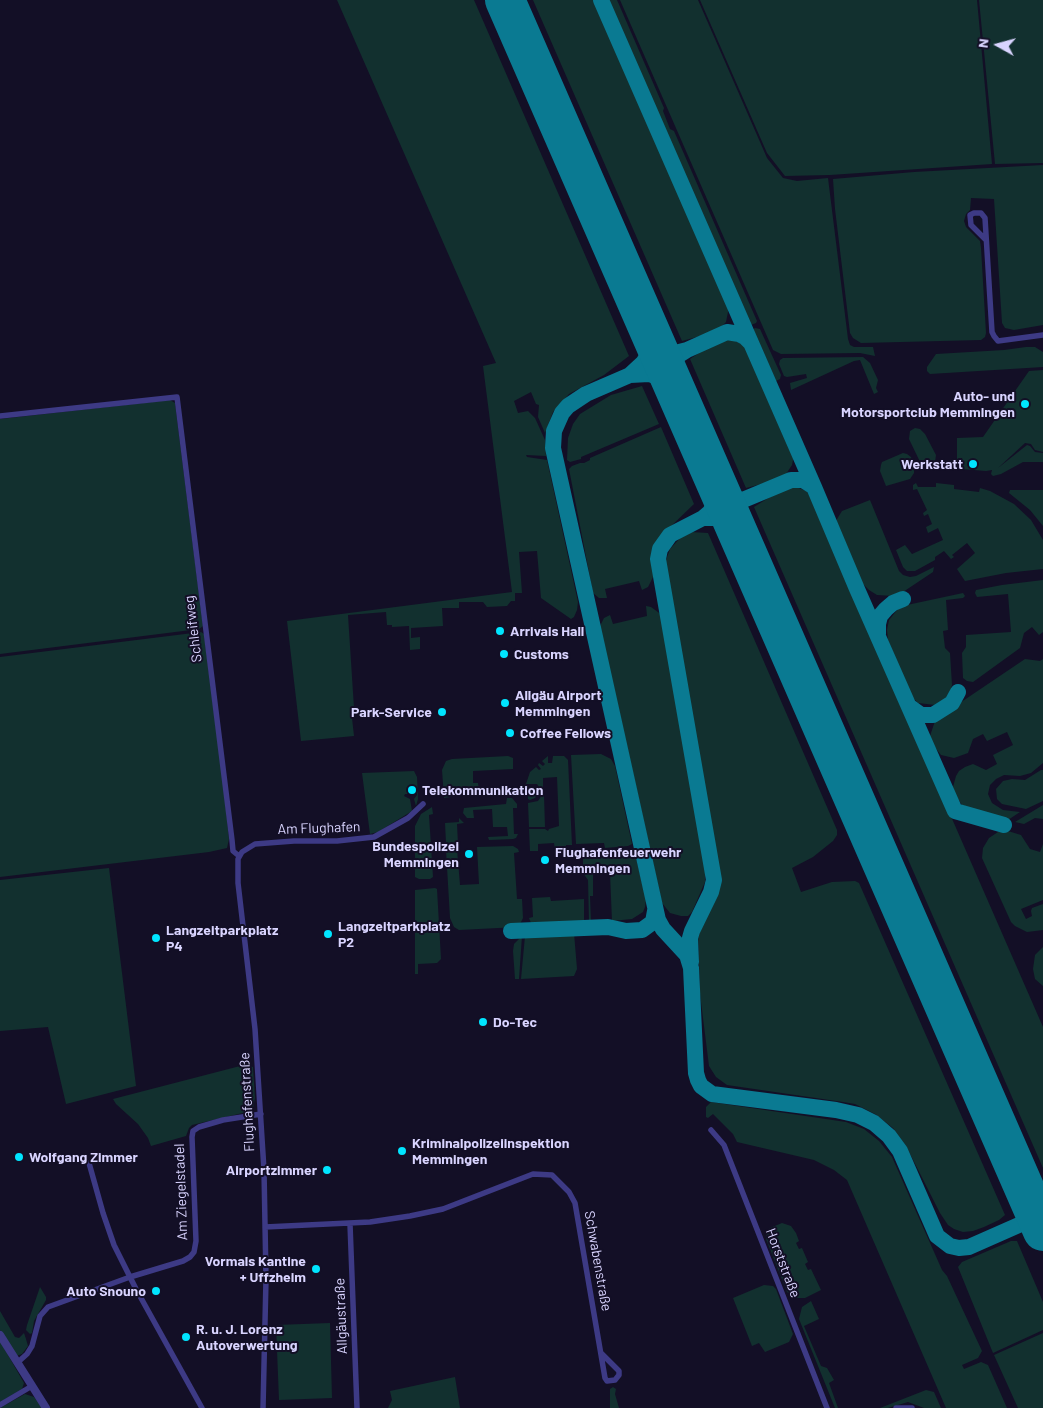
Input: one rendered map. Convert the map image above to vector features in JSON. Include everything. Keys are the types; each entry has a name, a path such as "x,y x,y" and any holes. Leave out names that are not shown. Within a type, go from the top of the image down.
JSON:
{"street":[{"path":"985,240 992,332 994,336 998,341 1043,335"},
{"name":"Schleifweg","path":"0,416 177,397 233,851 239,856"},
{"name":"Am Flughafen","path":"239,856 250,846 260,843 337,841 374,837 408,818 423,804"},
{"name":"Flughafenstraße","path":"239,856 237,864 238,883 251,984 261,1114 266,1227 263,1408"},
{"name":"Am Ziegelstadel","path":"130,1277 183,1261 194,1252 196,1232 193,1130 223,1120 261,1114"},
{"name":"Horststraße","path":"711,1130 724,1145 827,1408"},
{"path":"89,1163 114,1245 202,1408"},
{"name":"Schwabenstraße","path":"266,1227 384,1221 435,1211 533,1174 552,1175 569,1192 575,1203 604,1378 607,1381 615,1380 619,1372 601,1353"},
{"name":"Allgäustraße","path":"350,1224 357,1408"},
{"path":"16,1363 27,1354 32,1346 38,1322 48,1307 130,1277"},
{"path":"0,1335 46,1408"},
{"path":"0,1405 32,1386"},
{"path":"896,1408 912,1408"}],"green space":[{"path":"337,0 474,0 629,356 604,375 569,394 553,412 545,433 538,417 539,405 536,404 531,392 514,401 518,413 528,411 535,418 545,440 546,456 526,455 527,457 547,460 578,602 574,617 571,619 541,598 537,551 519,552 522,593 515,593 515,601 511,601 507,606 487,607 483,602 459,602 459,608 442,608 443,626 411,628 411,638 420,637 420,649 410,650 409,626 392,627 392,625 387,625 386,612 348,615 354,708 358,708 351,709 354,736 301,741 287,621 512,592 483,366 496,363"},
{"path":"533,0 594,0 729,307 726,322 718,330 682,341"},
{"path":"607,0 617,0 664,108 663,111 670,129 674,131 757,321 756,323 751,325 748,322"},
{"path":"620,0 698,0 767,158 783,178 797,181 828,178 848,339 850,345 854,347 873,347 875,356 860,353 781,354 773,350"},
{"path":"700,0 977,0 992,164 830,175 785,176 767,153"},
{"path":"979,0 1043,0 1043,163 995,164"},
{"path":"1043,165 1043,325 1014,330 1005,328 1002,323 994,199 971,198 970,210 966,214 964,221 966,227 980,241 985,337 981,340 861,343 853,338 850,333 833,179 914,172"},
{"path":"755,328 760,329 781,375 780,379 776,381 772,380 751,331"},
{"path":"730,339 747,348 794,455 792,465 784,477 746,488 690,359 712,344"},
{"path":"1035,347 1043,352 1043,367 930,374 927,371 927,367 936,354"},
{"path":"863,357 870,363 878,380 876,388 878,392 874,394 860,360 791,390 790,383 807,378 806,374 784,376 779,364 783,358"},
{"name":"Auto- und Motorsportclub Memmingen","path":"1043,370 1043,452 1035,450 1031,444 1025,443 998,468 1027,445 1035,452 1043,453 1043,462 1023,462 1001,474 993,476 991,474 992,470 962,469 962,458 957,459 957,438 983,437 1029,371"},
{"path":"642,386 659,424 581,457 581,459 570,462 567,460 568,438 573,424 580,414 611,395"},
{"path":"170,400 175,403 203,626 199,629 0,654 0,419"},
{"path":"661,427 694,504 658,541 654,553 654,575 648,587 642,590 639,581 605,589 607,598 599,598 593,593 569,469"},
{"path":"915,428 920,429 925,434 936,455 935,462 931,466 922,466 909,439 910,431"},
{"path":"903,453 911,457 914,473 910,479 886,486 880,471 882,462"},
{"path":"916,483 918,487 936,487 936,483 954,485 954,489 979,492 980,488 990,491 1014,504 1031,520 1043,540 1043,569 1006,573 965,581 957,569 975,553 967,543 952,555 954,557 951,559 944,551 935,557 935,560 915,571 907,571 903,567 896,550 905,545 912,554 943,540 938,528 928,533 926,527 932,524 928,514 924,516 923,513 927,510 917,489 913,490 913,485"},
{"path":"794,486 806,491 811,496 1043,1027 1043,1168 754,507 781,490"},
{"path":"1010,490 1043,490 1043,526 1030,510 1009,493"},
{"path":"870,500 899,571 903,575 910,577 934,567 933,572 894,596 877,595 861,582 836,525 842,511"},
{"path":"691,532 708,533 837,830 837,835 833,841 813,857 792,868 801,892 832,882 855,881 859,883 1005,1215 984,1227 963,1232 948,1225 906,1146 893,1128 875,1114 855,1104 727,1085 716,1077 709,1066 700,994 698,931 719,888 720,873 666,568 666,560 670,549 681,537"},
{"path":"1043,580 1043,632 1039,635 1032,627 1024,633 1020,648 973,682 963,678 962,653 966,647 966,635 1011,632 1008,594 977,597 976,590"},
{"path":"963,593 965,596 963,598 946,600 948,630 943,631 945,648 950,653 952,685 950,692 947,698 935,705 918,703 911,696 888,640 889,620 898,609 907,605"},
{"path":"646,606 651,607 662,615 701,835 705,882 692,912 688,916 670,913 662,903 600,626 604,618 610,615 613,624 647,616"},
{"path":"201,632 204,634 224,790 229,839 227,848 209,852 0,877 0,657"},
{"path":"1025,659 1040,661 1043,659 1043,763 1031,773 1020,776 1004,775 990,785 988,794 992,803 1003,810 1020,812 1008,820 962,805 955,795 953,787 959,771 965,767 973,764 986,770 997,764 993,755 1013,745 1007,732 987,741 983,734 973,739 968,753 954,758 941,755 933,745 930,736 935,721 939,717"},
{"path":"601,754 611,759 615,766 632,844 628,846 605,848 604,843 576,844 571,755"},
{"path":"508,756 513,758 513,769 473,771 473,783 478,783 479,790 452,793 451,797 444,798 442,770 446,761 452,759"},
{"path":"548,756 548,763 552,763 553,756 564,756 568,760 572,845 566,845 566,850 555,850 554,843 538,844 538,851 530,851 529,829 545,829 548,831 559,826 557,777 543,778 543,790 537,784 526,784 530,772 536,767 539,770 541,769 538,765 539,763 543,766 545,764 542,761"},
{"path":"1043,770 1043,801 1026,809 1002,804 997,799 996,789 1003,781 1012,779 1025,780"},
{"path":"414,771 417,777 418,799 416,806 414,799 417,793 414,788 409,788 409,794 404,796 410,799 412,811 378,832 370,834 362,773"},
{"path":"531,787 537,790 538,794 530,800 528,799 527,788"},
{"path":"544,795 545,827 529,827 528,803 538,801"},
{"path":"507,798 512,798 517,804 517,808 513,808 514,834 518,834 516,838 489,840 488,837 508,836 507,827 493,827 492,809 473,810 474,818 467,818 463,813 464,808 506,804"},
{"path":"1043,805 1043,819 1035,818 1024,824 1015,822"},
{"path":"432,807 433,814 429,815 433,877 430,879 419,879 415,877 415,826 421,814"},
{"path":"459,818 464,823 457,824 458,844 447,845 445,823 459,822"},
{"path":"1008,831 1021,835 1030,849 1040,852 1043,844 1043,900 1021,909 1026,919 1032,916 1032,908 1043,904 1043,930 1027,932 1011,922 982,858 983,848 989,838 998,832"},
{"path":"513,846 519,852 514,853 517,899 522,899 523,918 518,927 459,930 454,927 450,918 446,850 457,849 460,885 479,884 477,847"},
{"path":"627,852 635,854 646,899 643,912 632,919 612,921 610,873 593,874 593,896 590,896 591,922 589,922 588,880 583,873 583,855"},
{"path":"109,868 136,1086 66,1104 48,1027 0,1031 0,880"},
{"path":"437,889 441,959 437,963 418,964 418,974 415,974 415,890"},
{"path":"550,897 551,901 584,899 584,921 531,923 529,918 533,917 532,898"},
{"path":"574,933 577,969 574,976 521,979 525,936"},
{"path":"522,936 519,979 515,979 514,944"},
{"path":"1043,947 1043,986 1035,979 1033,969 1035,955"},
{"path":"244,1065 253,1067 255,1098 253,1108 247,1112 192,1125 186,1136 151,1146 138,1124 113,1099"},
{"path":"711,1102 846,1122 864,1129 879,1141 892,1157 942,1270 947,1276 982,1351 978,1358 962,1365 964,1369 981,1362 988,1365 1007,1408 946,1408 847,1180 834,1170 814,1160 737,1142 733,1134 713,1114 708,1118 706,1117 706,1107"},
{"path":"782,1223 791,1226 796,1233 799,1241 796,1243 799,1249 802,1248 808,1262 805,1264 808,1270 811,1269 821,1290 805,1298 796,1298 787,1292 766,1239 767,1231 770,1228"},
{"path":"1011,1241 1017,1241 1043,1302 1043,1330 993,1353 958,1267 962,1262"},
{"path":"764,1285 773,1286 776,1289 793,1334 789,1342 765,1352 759,1343 752,1346 733,1298"},
{"path":"40,1287 46,1300 34,1321 32,1333 30,1334 26,1330 27,1325"},
{"path":"811,1301 819,1319 804,1326 821,1366 827,1368 834,1380 829,1383 838,1408 835,1408 799,1319 802,1307"},
{"path":"0,1311 15,1337 19,1338 24,1333 28,1346 22,1354 16,1356 0,1330"},
{"path":"330,1323 332,1398 279,1400 276,1325"},
{"path":"1043,1333 1043,1408 1018,1408 994,1355"},
{"path":"0,1341 24,1383 22,1389 0,1402"},
{"path":"455,1377 460,1408 388,1408 392,1400 390,1391"},
{"path":"613,1387 616,1389 615,1394 619,1408 610,1408 610,1389"},
{"path":"926,1390 934,1392 941,1408 924,1408 908,1402 888,1408 880,1408"},
{"path":"25,1394 34,1397 43,1408 0,1408"}],"taxiway":[{"path":"601,0 955,811 1004,825"},
{"path":"645,320 650,348 643,363 630,375 586,394 568,406 562,413 554,431 553,448 658,920 663,929 687,955 691,968 696,1073 698,1080 701,1086 712,1094 836,1110 858,1115 874,1123 889,1136 900,1151 937,1236 950,1246 959,1248 969,1247 1037,1217"},
{"path":"673,384 671,370 679,355 687,350 727,332 739,334 750,342"},
{"path":"654,341 660,347 675,353 687,350"},
{"path":"630,375 649,374 661,378 670,385 680,400"},
{"path":"691,962 690,938 711,892 714,880 658,559 660,549 670,535 703,518 710,512 716,498 715,480"},
{"path":"719,489 731,498 743,500 791,480 803,480 814,487"},
{"path":"703,518 724,520 731,525 740,538"},
{"path":"878,634 880,616 893,603 903,599"},
{"path":"910,707 921,715 933,715 952,703 958,692"},
{"path":"511,931 608,927 626,931 642,930 653,922 655,911"}],"runway":[{"path":"505,0 1043,1231"}],"place":[{"name":"Auto- und Motorsportclub Memmingen","path":"1025,404"},
{"name":"Werkstatt","path":"973,464"},
{"name":"Arrivals Hall","path":"500,631"},
{"name":"Customs","path":"504,654"},
{"name":"Allgäu Airport Memmingen","path":"505,703"},
{"name":"Park-Service","path":"442,712"},
{"name":"Coffee Fellows","path":"510,733"},
{"name":"Telekommunikation","path":"412,790"},
{"name":"Bundespolizei Memmingen","path":"469,854"},
{"name":"Flughafenfeuerwehr Memmingen","path":"545,860"},
{"name":"Langzeitparkplatz P2","path":"328,934"},
{"name":"Langzeitparkplatz P4","path":"156,938"},
{"name":"Do-Tec","path":"483,1022"},
{"name":"Kriminalpolizeiinspektion Memmingen","path":"402,1151"},
{"name":"Wolfgang Zimmer","path":"19,1157"},
{"name":"Airportzimmer","path":"327,1170"},
{"name":"Vormals Kantine + Uffzheim","path":"316,1269"},
{"name":"Auto Snouno","path":"156,1291"},
{"name":"R. u. J. Lorenz Autoverwertung","path":"186,1337"}]}
